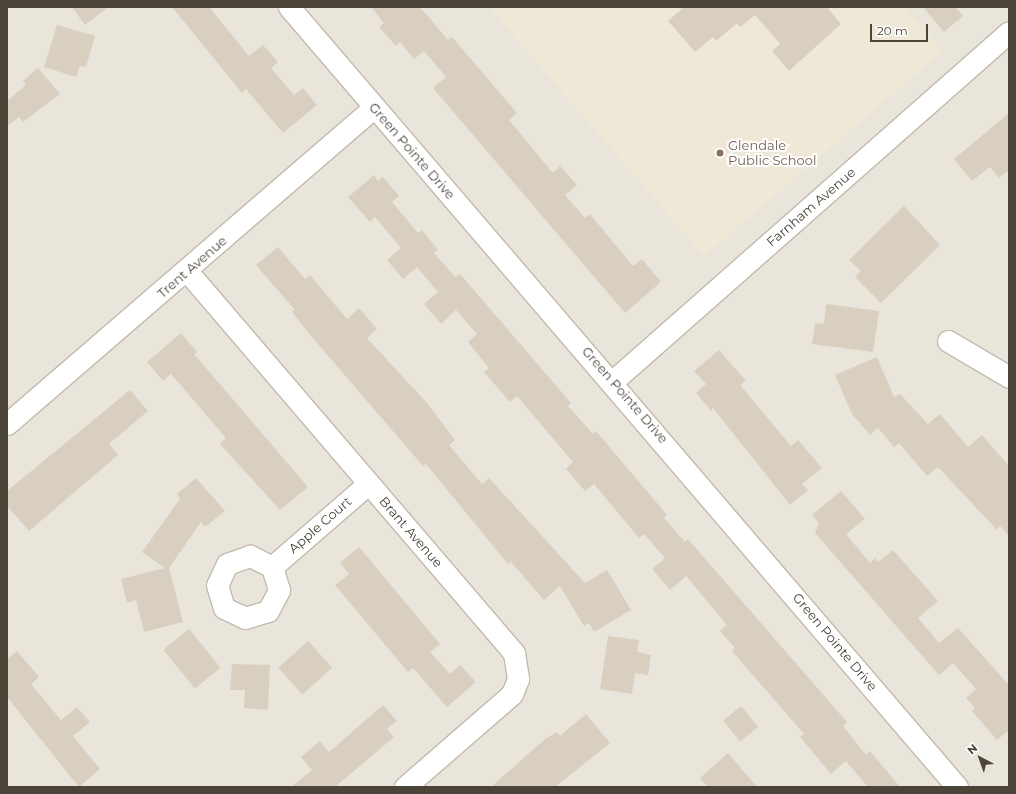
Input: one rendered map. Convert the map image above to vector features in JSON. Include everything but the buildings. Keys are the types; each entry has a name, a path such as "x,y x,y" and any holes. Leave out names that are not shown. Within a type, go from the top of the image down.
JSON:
{"street":[{"name":"Green Pointe Drive","path":"289,7 374,107 613,381 957,787"},
{"name":"Farnham Avenue","path":"613,381 1009,32"},
{"name":"Trent Avenue","path":"7,424 187,271 374,107"},
{"name":"Brant Avenue","path":"187,271 509,644 517,662 518,679 512,694 405,787"},
{"path":"948,341 1009,376"},
{"name":"Apple Court","path":"272,567 369,483"}],"shaded area":[{"path":"7,7 1009,7 1009,787 7,787"},
{"name":"Glendale Public School","path":"489,7 905,7 943,51 704,256"}],"place":[{"name":"Glendale Public School","path":"720,153"}]}
